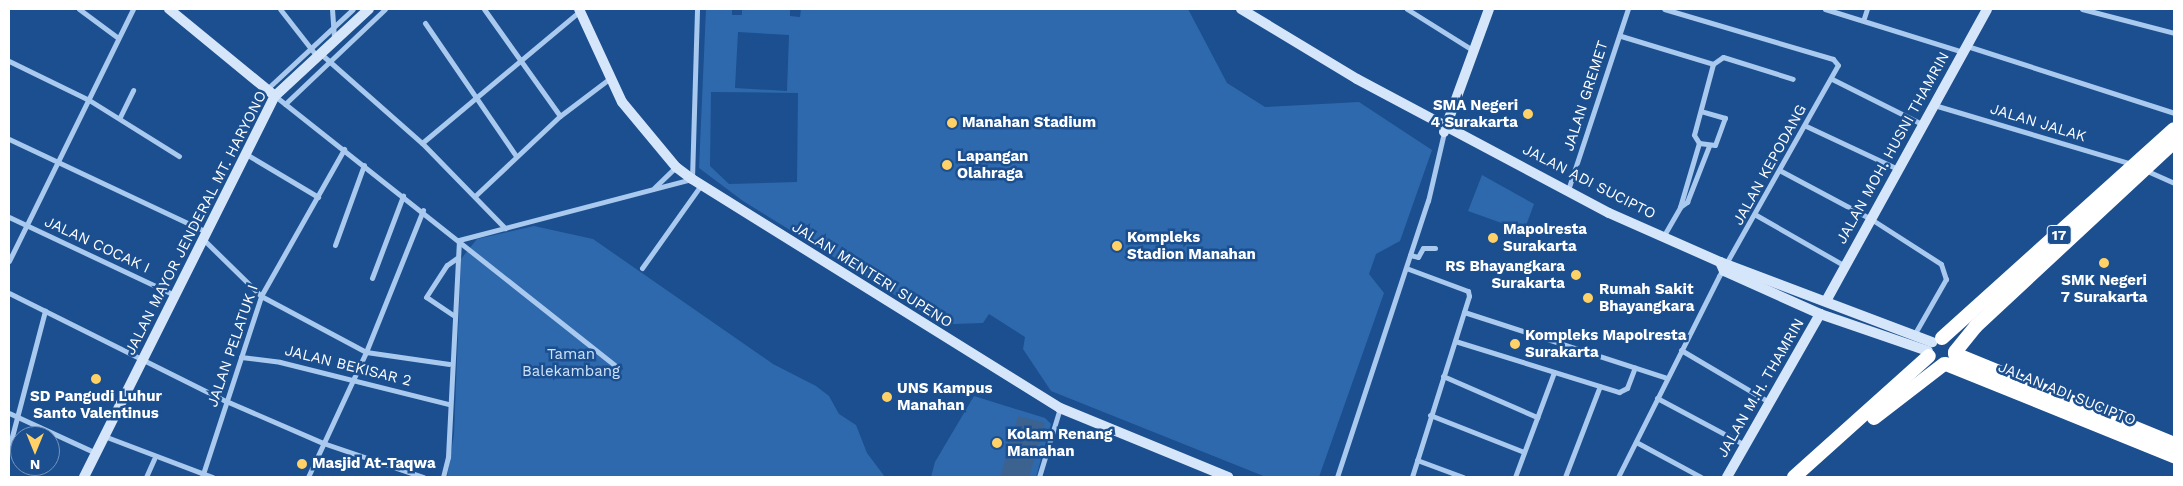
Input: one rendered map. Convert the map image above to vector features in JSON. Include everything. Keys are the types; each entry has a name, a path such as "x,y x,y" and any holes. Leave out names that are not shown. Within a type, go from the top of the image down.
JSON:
{"highway":[{"name":"17","path":"1807,477 1911,386 1950,359 1976,326 2139,167 2174,129"},
{"name":"17","path":"1794,477 1933,347 2139,167 2174,142"},
{"path":"1933,347 1953,344 1950,359"},
{"name":"JALAN ADI SUCIPTO","path":"1933,347 1950,359 2075,410 2174,444"},
{"name":"JALAN ADI SUCIPTO","path":"2106,422 2174,456"}],"main road":[{"name":"JALAN ADI SUCIPTO","path":"1241,9 1357,79 1446,129 1568,191 1725,265 1820,314 1933,347"},
{"name":"JALAN ADI SUCIPTO","path":"1251,9 1446,129"},
{"path":"1446,129 1489,9"},
{"name":"JALAN MOH. HUSNI THAMRIN","path":"1826,301 1987,9"},
{"path":"173,10 275,96"},
{"name":"JALAN MAYOR JENDERAL MT. HARYONO","path":"84,477 145,359 275,96 294,77 314,51 355,27 370,10"},
{"name":"JALAN MENTERI SUPENO","path":"579,10 608,79 636,122 676,167 692,179 1060,408 1223,476"},
{"name":"JALAN ADI SUCIPTO","path":"1725,265 1914,335 1933,347"},
{"name":"JALAN M.H. THAMRIN","path":"1727,477 1820,314"}],"street":[{"path":"79,9 117,37"},
{"path":"9,262 56,163 89,100 117,37 133,9"},
{"path":"280,9 314,51 329,61 422,143 476,196 505,228"},
{"path":"332,9 334,38"},
{"path":"266,89 314,51 333,25 353,9"},
{"path":"370,10 385,9"},
{"path":"484,9 560,116"},
{"path":"459,240 692,179 697,9"},
{"path":"1407,9 1475,52"},
{"name":"JALAN GREMET","path":"1568,191 1628,9"},
{"path":"1664,9 1833,58 1838,65 1832,79 1922,124"},
{"path":"1825,9 1864,18 2174,113"},
{"path":"1864,18 1867,9"},
{"path":"2082,9 2174,33"},
{"path":"422,143 579,10"},
{"path":"426,23 475,99 516,156"},
{"path":"285,104 329,61 355,27"},
{"path":"1621,36 1712,64"},
{"path":"1701,111 1725,119 1718,143 1709,146 1699,143 1694,134 1712,64 1723,57 1793,79"},
{"path":"9,60 89,100 179,156"},
{"path":"294,77 304,86"},
{"path":"476,196 560,116 608,79"},
{"name":"JALAN KEPODANG","path":"1618,477 1725,265 1756,215 1832,79"},
{"path":"120,118 133,90"},
{"path":"275,96 422,210 615,365"},
{"name":"JALAN JALAK","path":"1934,105 2139,167 2174,183"},
{"path":"1806,126 1898,169"},
{"path":"1337,477 1406,268 1446,129"},
{"path":"9,140 205,236 261,296 366,352 450,364"},
{"path":"1663,237 1680,207 1699,143"},
{"path":"1680,207 1687,202 1709,146"},
{"name":"JALAN PELATUK I","path":"203,476 261,296 344,149"},
{"path":"246,154 318,197"},
{"path":"335,245 364,165"},
{"path":"654,188 676,167"},
{"path":"1781,171 1870,219 1946,272 1946,279 1914,335"},
{"path":"642,268 701,185"},
{"path":"372,278 403,196"},
{"path":"308,477 366,352 422,210"},
{"path":"1756,215 1845,266"},
{"name":"JALAN COCAK I","path":"9,217 175,295"},
{"path":"442,477 449,404 459,240"},
{"path":"1410,255 1418,257 1424,248 1435,248"},
{"path":"453,315 426,297 447,265 457,258"},
{"path":"1406,268 1468,291 1464,312 1412,477"},
{"path":"9,293 145,359 226,401 323,443 423,477"},
{"path":"9,448 45,311"},
{"path":"1464,312 1667,378"},
{"path":"1455,341 1600,386 1624,391 1635,367"},
{"path":"1681,350 1769,402"},
{"name":"JALAN BEKISAR 2","path":"241,356 280,362 351,382 449,404"},
{"path":"1515,477 1554,372"},
{"path":"1443,376 1537,417"},
{"path":"1565,477 1600,386"},
{"path":"1657,398 1745,446"},
{"path":"1039,477 1060,408"},
{"path":"9,413 18,414 96,453"},
{"path":"1430,415 1524,452"},
{"path":"104,436 154,459 203,476 212,477"},
{"path":"1636,442 1701,477"},
{"path":"146,477 154,459"},
{"path":"1418,460 1463,477"}],"green space":[{"name":"Kompleks Stadion Manahan","path":"706,9 732,9 732,15 742,15 742,9 790,9 790,16 800,17 801,9 1188,9 1227,83 1265,107 1359,102 1432,150 1400,241 1376,254 1369,274 1384,293 1319,477 1266,477 1051,391 1023,349 1025,337 989,314 983,323 954,324 929,316 743,201 699,168","holes":["738,32 789,35 787,91 735,88","711,92 798,93 797,182 729,184 710,166"]},
{"path":"1482,175 1534,204 1524,231 1468,211"},
{"name":"Taman Balekambang","path":"534,226 593,239 773,364 816,386 829,396 839,414 856,425 867,453 885,477 447,477 454,434 461,259 477,239"},
{"name":"Kolam Renang Manahan","path":"974,396 1045,418 1051,424 1036,477 931,477 935,462"}],"shaded area":[{"path":"1018,416 1045,423 1029,477 1000,477"}],"place":[{"name":"SMA Negeri 4 Surakarta","path":"1528,114"},
{"name":"Manahan Stadium","path":"952,123"},
{"name":"Lapangan Olahraga","path":"947,165"},
{"name":"Mapolresta Surakarta","path":"1493,238"},
{"name":"Kompleks Stadion Manahan","path":"1117,246"},
{"name":"SMK Negeri 7 Surakarta","path":"2104,263"},
{"name":"RS Bhayangkara Surakarta","path":"1576,275"},
{"name":"Rumah Sakit Bhayangkara","path":"1588,298"},
{"name":"Kompleks Mapolresta Surakarta","path":"1515,344"},
{"name":"SD Pangudi Luhur Santo Valentinus","path":"96,379"},
{"name":"UNS Kampus Manahan","path":"887,397"},
{"name":"Kolam Renang Manahan","path":"997,443"},
{"name":"Masjid At-Taqwa","path":"302,464"}]}
